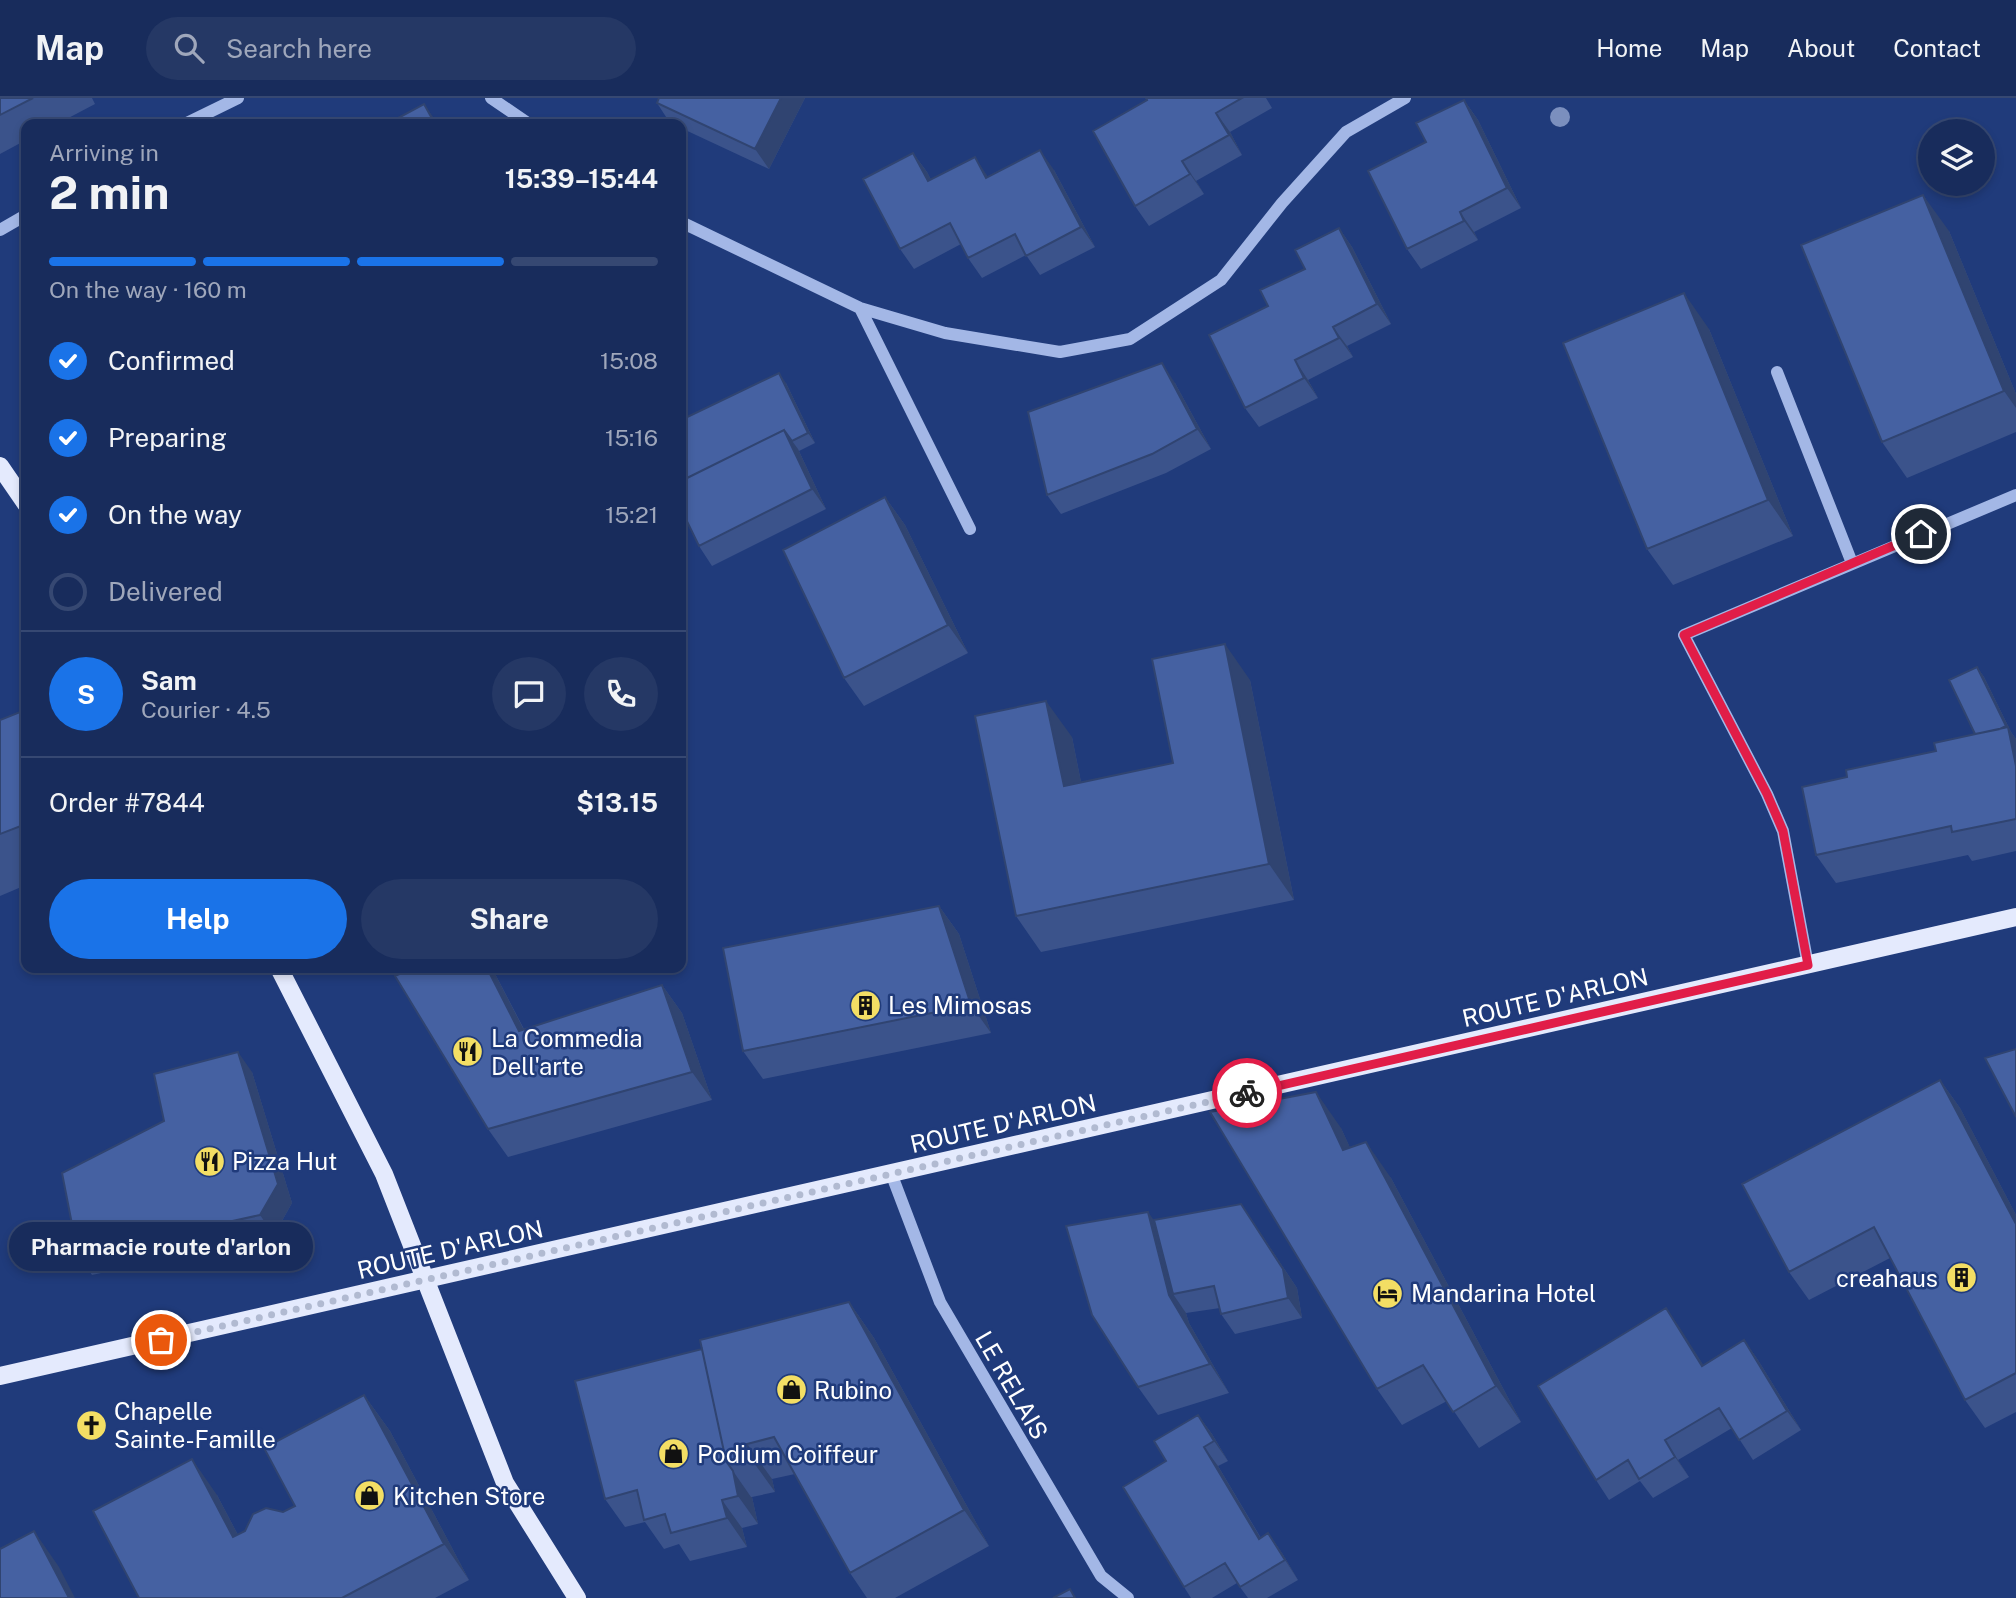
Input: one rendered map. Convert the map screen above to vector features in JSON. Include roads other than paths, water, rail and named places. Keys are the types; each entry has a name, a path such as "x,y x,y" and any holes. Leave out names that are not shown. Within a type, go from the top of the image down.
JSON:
{"main road":[{"path":"0,466 21,497"},
{"name":"ROUTE D'ARLON","path":"0,1376 2016,917"},
{"path":"282,973 384,1174 505,1483 577,1598"}],"street":[{"path":"195,119 238,98"},
{"path":"491,98 522,119"},
{"path":"686,224 860,308 945,333 1060,352 1130,339 1221,280 1346,132 1405,98"},
{"path":"0,230 21,218"},
{"path":"860,308 971,529"},
{"path":"1777,372 1852,563"},
{"path":"1808,965 1783,831 1767,794 1684,635 2016,495"},
{"name":"LE RELAIS","path":"891,1173 940,1302 1101,1576 1129,1598"}],"place":[{"name":"Les Mimosas","path":"865,1005"},
{"name":"La Commedia Dell'arte","path":"468,1052"},
{"name":"Pizza Hut","path":"209,1161"},
{"name":"creahaus","path":"1961,1278"},
{"name":"Mandarina Hotel","path":"1388,1293"},
{"name":"Pharmacie route d'arlon","path":"161,1340"},
{"name":"Rubino","path":"791,1390"},
{"name":"Chapelle Sainte-Famille","path":"91,1425"},
{"name":"Podium Coiffeur","path":"674,1454"},
{"name":"Kitchen Store","path":"370,1496"}]}
